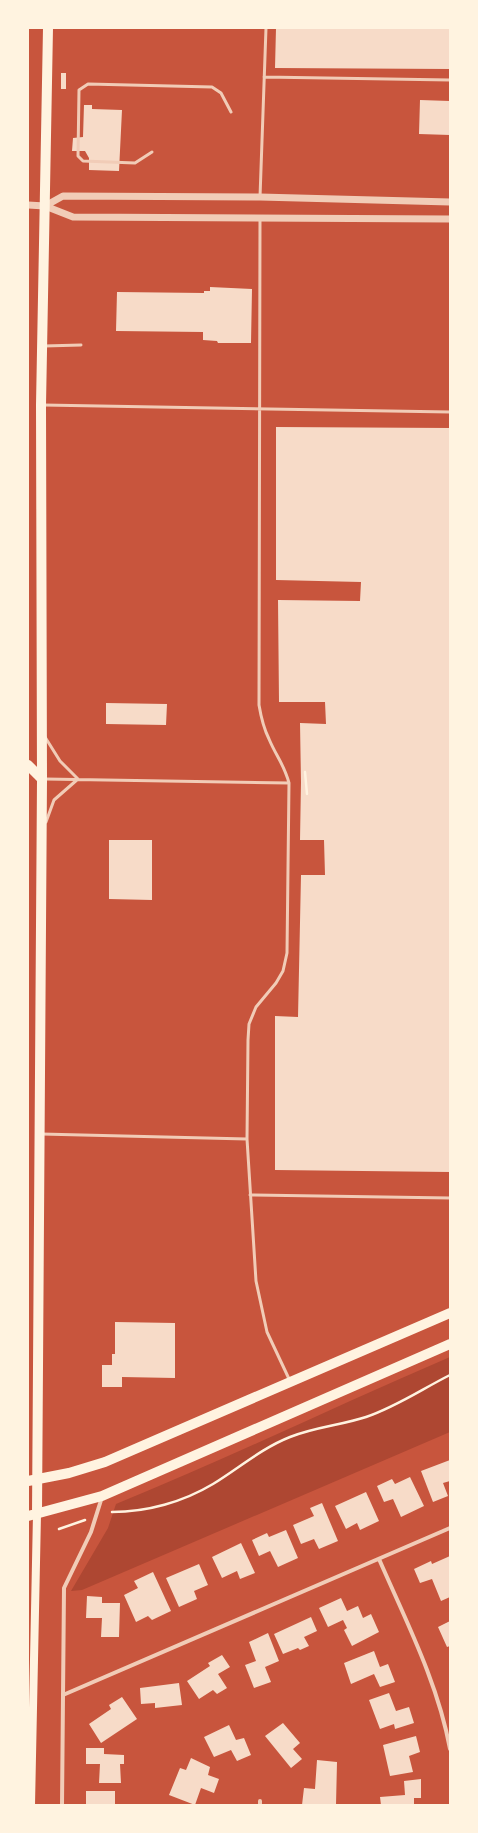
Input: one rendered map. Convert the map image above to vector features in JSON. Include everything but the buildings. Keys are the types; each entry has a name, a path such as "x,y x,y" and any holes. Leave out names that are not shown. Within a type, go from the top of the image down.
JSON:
{"main road":[{"path":"31,1805 33,1480 40,1134 42,833 41,405 48,28"},
{"path":"28,765 42,779"},
{"path":"33,1480 69,1473 105,1462 450,1313"},
{"path":"33,1515 102,1496 450,1344"}],"street":[{"path":"45,206 63,196 260,197 450,202"},
{"path":"28,205 45,206 73,217 450,219"},
{"path":"62,1805 64,1588 92,1532 102,1496"},
{"path":"63,1695 450,1528"},
{"path":"379,1559 430,1678 447,1733 450,1749"}],"lane":[{"path":"260,197 266,28"},
{"path":"264,77 450,80"},
{"path":"152,152 135,163 83,161 78,156 79,90 88,84 212,87 220,94 231,112"},
{"path":"260,218 259,705 261,717 269,740 282,762 289,783 287,953 283,970 276,983 256,1007 249,1024 247,1139 256,1281 267,1332 290,1382"},
{"path":"42,346 81,345"},
{"path":"41,405 450,412"},
{"path":"42,732 60,761 78,779"},
{"path":"42,779 289,783"},
{"path":"42,833 54,800 78,779"},
{"path":"40,1134 247,1139"},
{"path":"250,1195 450,1198"}],"path":[{"path":"305,772 306,794"},
{"path":"112,1512 131,1512 164,1506 212,1484 256,1455 291,1437 366,1417 402,1402 450,1375"},
{"path":"60,1529 85,1520"}],"shaded area":[{"path":"450,1357 450,1432 82,1590 71,1591 108,1528 116,1504"}]}
